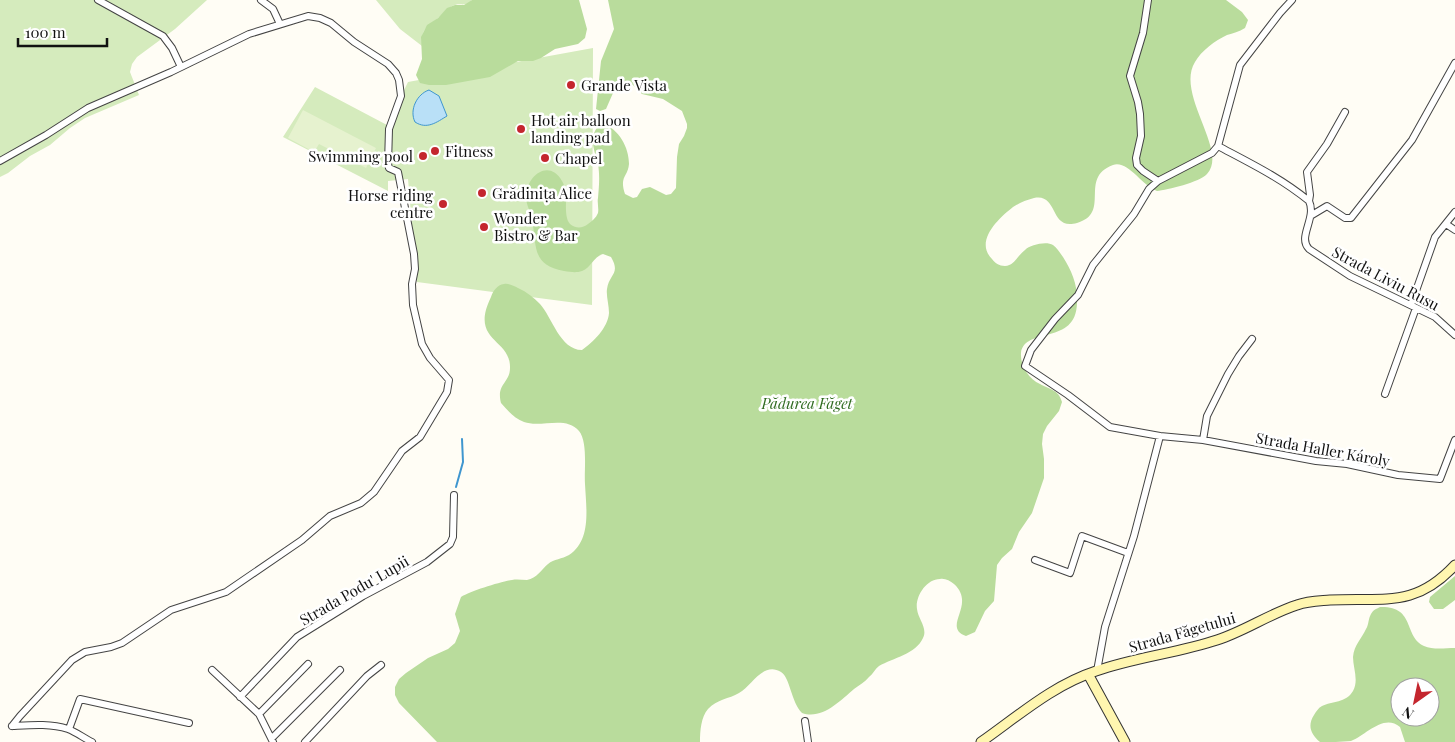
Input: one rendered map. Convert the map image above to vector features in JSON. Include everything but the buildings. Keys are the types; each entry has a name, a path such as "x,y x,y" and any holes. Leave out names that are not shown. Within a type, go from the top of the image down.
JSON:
{"main road":[{"name":"Strada Făgetului","path":"981,742 1053,691 1093,672 1140,658 1215,641 1240,632 1288,608 1311,601 1398,599 1414,595 1429,588 1445,576 1455,565"},
{"path":"1093,672 1124,742"}],"street":[{"path":"98,0 163,36 181,67"},
{"path":"261,0 268,3 273,9 280,24"},
{"path":"1148,0 1143,33 1130,76 1140,114 1141,136 1136,158 1137,165 1143,172 1158,181 1212,153 1218,146 1240,65 1292,0"},
{"path":"0,161 88,108 181,67 249,34 308,16 326,20 336,26 350,40 388,64 398,77 401,96 389,129 388,164 389,168 398,172 414,254 413,305 422,344 430,358 449,380 447,392 420,437 402,451 374,492 361,503 330,516 302,540 226,592 171,610 122,643 86,652 72,660 12,726 34,724 58,726 69,729 92,742"},
{"path":"1345,112 1327,144 1307,172 1312,215 1327,206 1345,218 1351,218 1412,140 1455,63"},
{"path":"1218,146 1269,172 1309,201"},
{"name":"Strada Haller Károly","path":"1158,181 1149,189 1134,214 1093,266 1078,295 1055,319 1031,350 1025,366 1068,395 1110,427 1160,436 1203,440 1316,461 1348,464 1398,475 1440,479 1455,440"},
{"path":"1386,394 1435,237 1455,212"},
{"name":"Strada Liviu Rusu","path":"1312,215 1304,239 1309,249 1350,276 1434,317 1455,335"},
{"path":"1446,224 1455,230"},
{"path":"1203,440 1207,416 1228,374 1252,339"},
{"path":"1093,672 1134,536 1160,436"},
{"name":"Strada Podu' Lupii","path":"240,697 297,637 362,596 427,562 450,544 453,537 454,495"},
{"path":"1035,560 1070,573 1082,536 1128,553"},
{"path":"258,714 308,664"},
{"path":"305,742 367,676 381,665"},
{"path":"212,670 258,714 272,740 340,670"},
{"path":"69,729 80,699 189,723"},
{"path":"805,721 808,742"}],"green space":[{"path":"0,0 207,0 175,29 137,57 132,64 130,72 139,95 85,118 50,145 30,156 0,177"},
{"path":"376,0 472,0 466,4 457,4 450,7 428,26 423,35 422,46 400,29"},
{"path":"472,0 579,0 587,29 585,38 578,44 555,49 533,61 518,61 490,77 446,85 420,83 416,75 422,59 421,37 427,25 438,18 447,8 455,5 464,5"},
{"name":"Pădurea Făget","path":"608,0 1226,0 1242,12 1248,20 1245,28 1223,37 1205,50 1195,62 1191,75 1196,105 1212,151 1212,164 1207,174 1191,183 1157,191 1124,166 1119,164 1113,165 1103,171 1098,178 1095,186 1095,204 1087,218 1077,223 1068,224 1062,222 1047,201 1042,198 1034,198 1018,204 1007,212 995,224 987,238 987,252 994,262 1003,266 1011,264 1027,248 1038,244 1053,245 1063,257 1072,273 1077,303 1074,316 1068,325 1060,331 1031,340 1025,345 1021,353 1022,363 1029,375 1036,382 1056,392 1062,402 1059,411 1043,434 1044,478 1032,513 1019,532 1012,549 997,565 994,601 985,611 975,632 966,636 959,632 957,621 962,600 960,592 949,581 944,579 935,580 926,585 918,599 918,613 924,627 923,638 920,643 910,652 879,666 866,680 837,704 824,712 817,714 802,713 795,703 787,679 781,672 775,669 763,672 744,690 715,703 708,709 702,720 700,742 437,742 399,703 395,695 395,687 399,679 428,658 448,649 455,643 460,631 455,614 461,597 500,583 534,578 550,562 569,555 576,549 581,541 586,522 585,456 582,436 574,426 567,424 538,424 521,421 514,417 501,403 500,392 508,377 510,368 509,358 488,331 485,323 486,312 496,289 504,284 511,285 533,297 540,304 562,339 574,349 582,350 595,339 608,319 607,289 615,267 611,257 603,254 597,257 588,268 580,272 553,268 541,259 536,246 526,200 530,182 539,172 545,170 557,174 564,186 566,213 570,224 582,227 591,222 598,213 599,181 593,138 596,129 603,123 614,130 622,140 627,151 629,164 623,180 625,194 633,198 637,197 642,189 650,187 666,195 671,194 676,188 679,144 687,128 682,111 663,99 642,94 633,85 628,84 620,87 613,93 606,109 600,111 596,109 601,61 614,29"},
{"path":"593,48 592,305 417,282 408,179 388,181 388,191 283,137 315,87 387,125 408,82"},
{"path":"303,110 376,148 366,168 319,144 314,152 288,138"},
{"path":"1455,576 1455,600 1443,609 1434,609 1429,602 1430,597"},
{"path":"1380,607 1399,611 1408,622 1413,636 1424,646 1455,648 1455,742 1405,742 1400,727 1440,727 1440,677 1390,677 1390,722 1375,726 1351,741 1320,742 1312,733 1310,726 1318,709 1326,704 1347,698 1353,691 1356,678 1353,657 1356,645 1374,611"}],"water":[{"path":"429,90 439,96 447,116 432,124 419,124 415,122 413,117 415,103 421,95"}],"waterway":[{"path":"456,487 463,462 462,439"}],"place":[{"name":"Grande Vista","path":"571,85"},
{"name":"Hot air balloon landing pad","path":"521,129"},
{"name":"Fitness","path":"435,151"},
{"name":"Swimming pool","path":"423,156"},
{"name":"Chapel","path":"545,158"},
{"name":"Grădinița Alice","path":"482,193"},
{"name":"Horse riding centre","path":"443,204"},
{"name":"Wonder Bistro & Bar","path":"484,227"}]}
